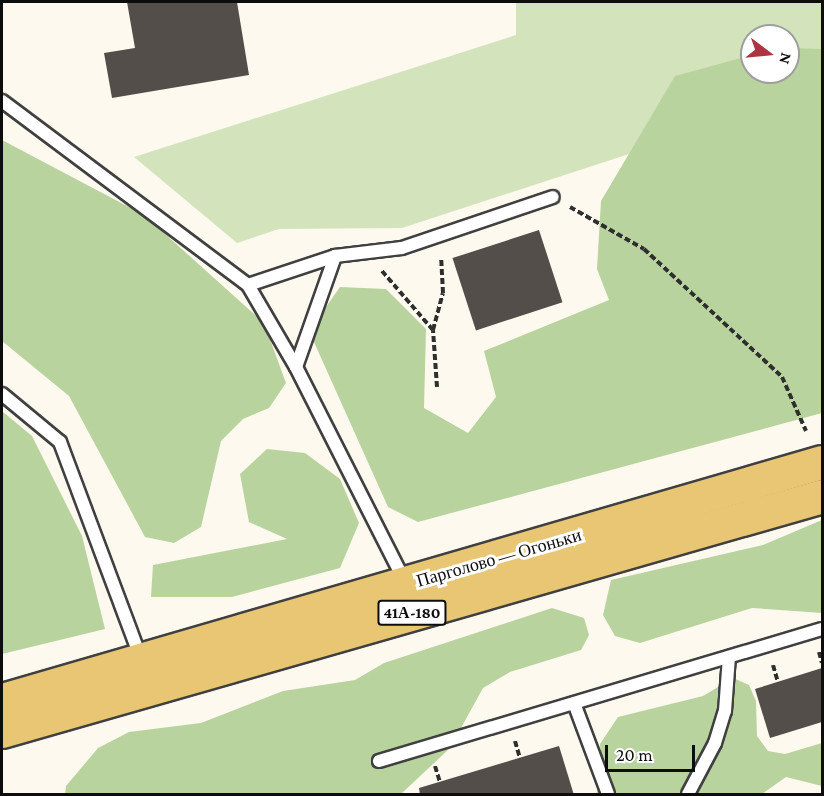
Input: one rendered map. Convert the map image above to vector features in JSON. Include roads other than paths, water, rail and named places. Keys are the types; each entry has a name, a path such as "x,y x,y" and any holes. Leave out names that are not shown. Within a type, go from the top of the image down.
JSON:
{"main road":[{"name":"Парголово — Огоньки","path":"2,700 406,585 822,462"},
{"name":"Парголово — Огоньки","path":"2,731 822,496"}],"lane":[{"path":"2,101 248,285 296,367 406,585"},
{"path":"248,285 335,256 402,248 553,197"},
{"path":"296,367 335,256"},
{"path":"2,394 60,442 141,660"},
{"path":"379,761 822,629"},
{"path":"688,795 718,732 724,711 729,657"},
{"path":"574,703 608,795"}]}
